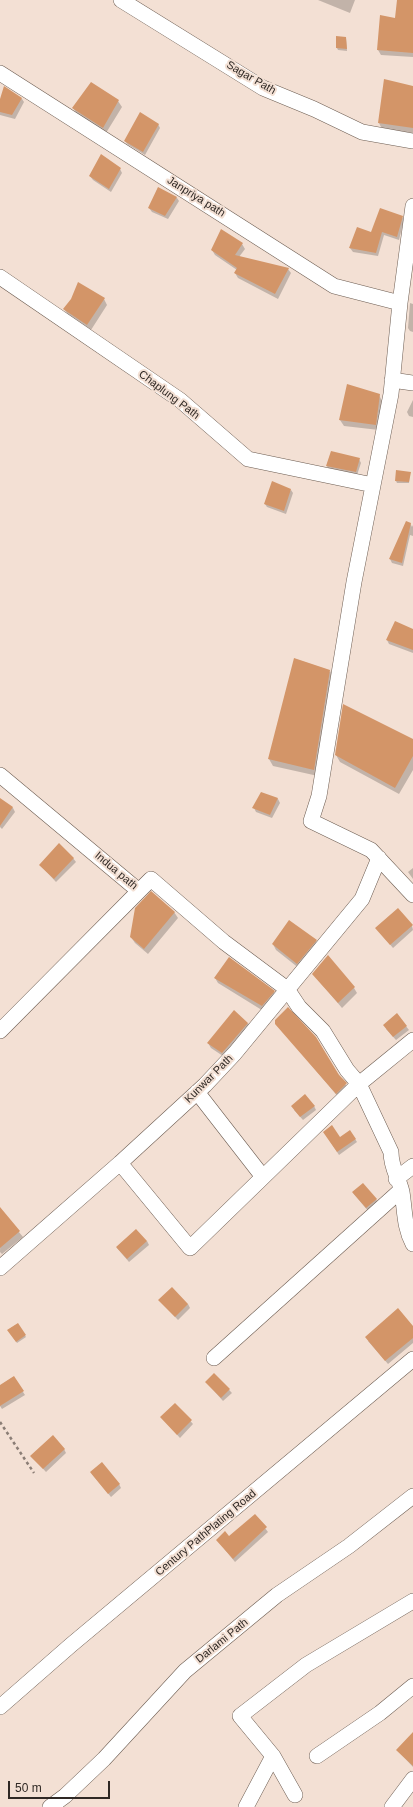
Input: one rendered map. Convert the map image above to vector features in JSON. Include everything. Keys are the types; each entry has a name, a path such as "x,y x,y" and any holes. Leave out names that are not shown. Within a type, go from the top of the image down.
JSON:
{"street":[{"name":"Sagar Path","path":"121,0 263,88 314,109 362,132 413,141"},
{"name":"Janpriya path","path":"0,73 334,286 400,303"},
{"path":"413,206 400,303 392,380 354,582 319,796 311,821 371,850 413,895"},
{"name":"Chaplung Path","path":"0,277 180,400 248,459 373,484"},
{"path":"392,380 413,383"},
{"name":"Indua path","path":"0,775 139,891 151,879 224,942 287,989"},
{"name":"Kunwar Path","path":"0,1268 120,1163 197,1092 234,1053 362,899 379,858"},
{"path":"0,1031 139,891"},
{"path":"287,989 299,1007 323,1031 347,1070 359,1084 391,1152 391,1159 399,1184 407,1232 413,1244"},
{"path":"120,1163 190,1248 359,1084 413,1040"},
{"path":"197,1092 263,1177"},
{"path":"214,1358 399,1184 413,1166"},
{"name":"Century PathPlating Road","path":"0,1707 71,1645 413,1359"},
{"name":"Darlami Path","path":"50,1807 65,1796 104,1759 185,1671 277,1595 349,1546 413,1496"},
{"path":"295,1794 273,1756 240,1716 306,1665 413,1601"},
{"path":"317,1756 380,1713 413,1686"},
{"path":"246,1807 273,1756"},
{"path":"392,1807 413,1779"}],"path":[{"path":"0,1422 34,1473"}],"building":[{"path":"397,0 413,0 413,53 377,50 380,15 395,18"},
{"path":"336,36 346,37 347,49 336,48"},
{"path":"384,79 413,86 413,128 378,123"},
{"path":"91,82 119,100 103,128 72,108"},
{"path":"4,86 22,98 12,115 0,112 0,99"},
{"path":"140,112 159,124 143,152 124,141"},
{"path":"101,154 121,168 109,189 89,176"},
{"path":"158,187 177,197 165,216 148,208"},
{"path":"380,208 403,216 397,237 382,232 376,253 349,248 357,227 371,232"},
{"path":"221,229 243,243 235,255 289,268 275,294 234,273 237,268 211,250"},
{"path":"78,282 105,298 87,325 63,309 71,299"},
{"path":"347,384 380,394 376,425 339,420"},
{"path":"331,451 360,458 356,472 326,466"},
{"path":"396,470 411,472 409,482 395,481"},
{"path":"272,481 291,489 284,511 264,504"},
{"path":"406,521 411,523 402,563 389,559"},
{"path":"395,621 413,629 413,650 386,640"},
{"path":"294,658 330,670 314,770 268,759"},
{"path":"343,704 413,739 413,756 395,788 335,755"},
{"path":"261,792 278,798 270,815 252,808"},
{"path":"0,798 13,807 0,826"},
{"path":"59,843 74,858 54,879 39,865"},
{"path":"151,891 175,912 144,949 130,937 135,908"},
{"path":"398,908 413,925 390,945 375,928"},
{"path":"289,920 317,940 297,964 272,944"},
{"path":"328,955 355,987 338,1003 312,974"},
{"path":"229,957 275,991 262,1006 214,978"},
{"path":"288,1007 316,1037 339,1075 347,1083 336,1094 275,1024 275,1020"},
{"path":"234,1010 248,1023 222,1053 207,1043"},
{"path":"397,1013 407,1026 393,1037 383,1025"},
{"path":"305,1094 315,1106 300,1117 291,1106"},
{"path":"332,1125 340,1137 350,1130 356,1139 337,1152 323,1132"},
{"path":"363,1183 377,1199 366,1208 352,1192"},
{"path":"0,1207 20,1231 0,1248"},
{"path":"136,1229 147,1241 127,1259 116,1247"},
{"path":"172,1287 188,1304 175,1317 158,1300"},
{"path":"398,1308 413,1326 413,1338 385,1361 365,1337"},
{"path":"18,1323 26,1335 16,1342 7,1330"},
{"path":"214,1373 230,1389 221,1398 205,1382"},
{"path":"14,1376 24,1391 0,1406 0,1385"},
{"path":"175,1403 192,1420 177,1435 160,1417"},
{"path":"53,1435 65,1449 43,1469 30,1456"},
{"path":"102,1462 120,1484 108,1494 90,1472"},
{"path":"255,1514 267,1527 233,1559 216,1540 225,1531 229,1536"},
{"path":"413,1732 413,1766 396,1750"}]}
